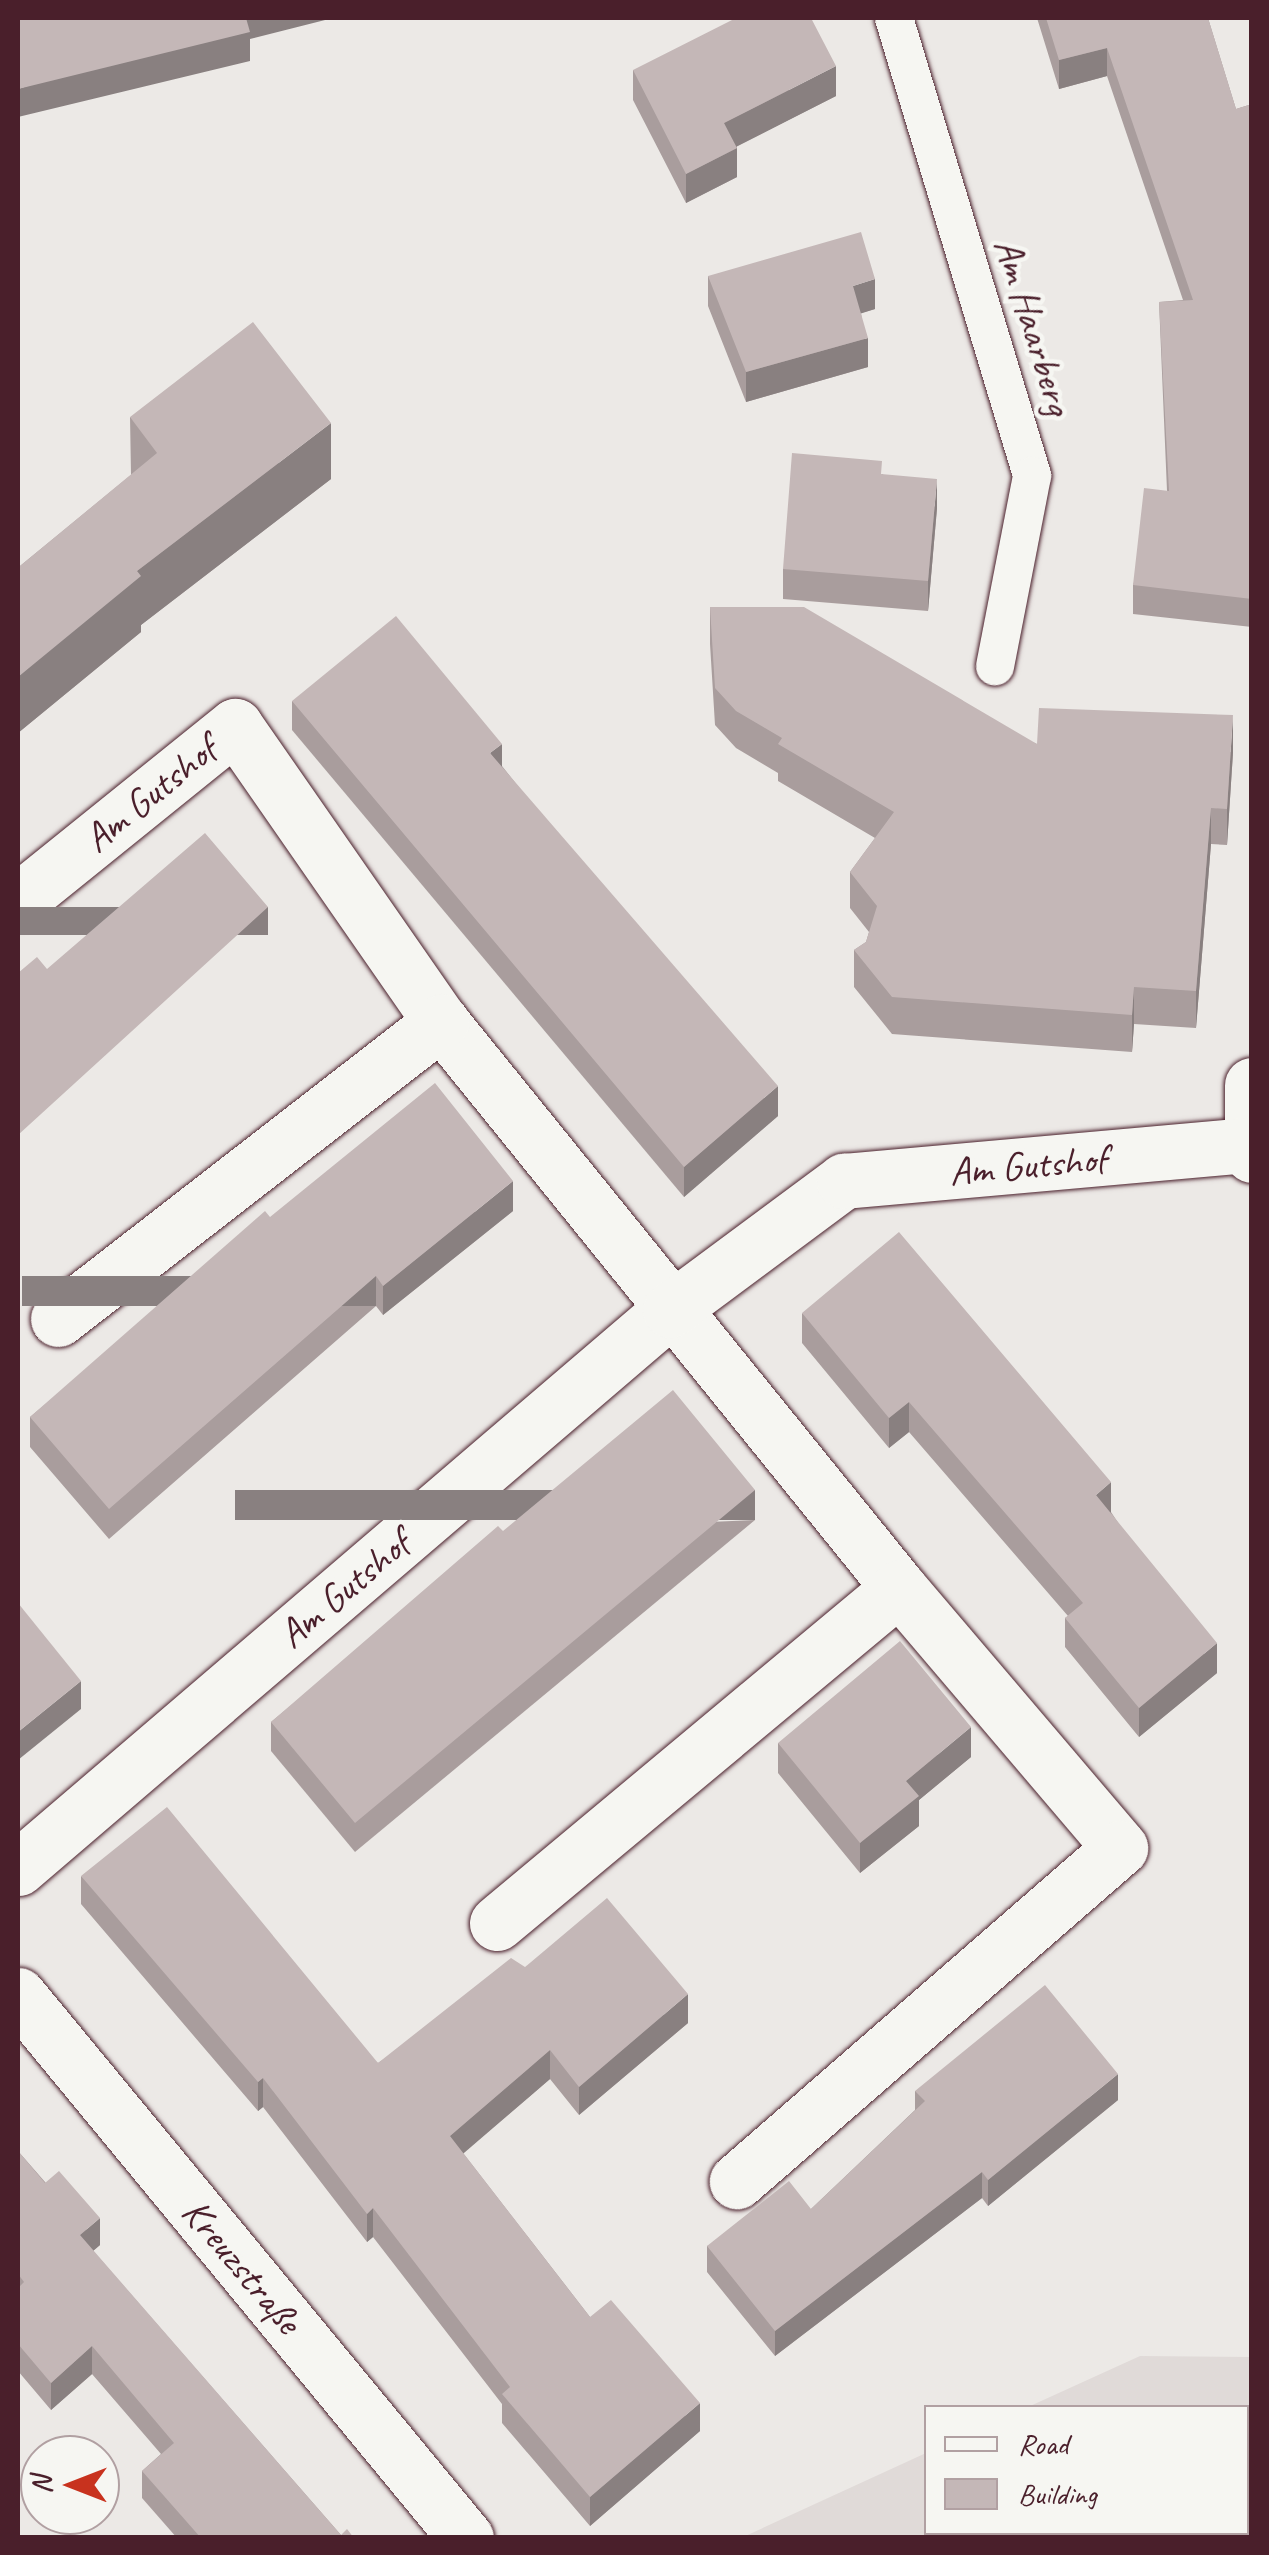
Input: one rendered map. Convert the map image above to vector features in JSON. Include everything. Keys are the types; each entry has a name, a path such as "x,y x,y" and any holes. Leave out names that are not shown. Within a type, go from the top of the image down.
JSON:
{"street":[{"name":"Am Gutshof","path":"18,901 234,726 441,1022 670,1310 1120,1848 737,2180"},
{"path":"58,1319 441,1022"},
{"path":"1250,1150 1252,1085"},
{"name":"Am Gutshof","path":"18,1868 670,1310 844,1181 1250,1150"},
{"path":"497,1923 899,1588"},
{"name":"Kreuzstraße","path":"18,1996 466,2538"}],"lane":[{"name":"Am Haarberg","path":"894,18 1032,476 995,666"}],"shaded area":[{"path":"1140,2356 1251,2357 1251,2537 741,2538 924,2454 924,2535 1249,2535 1249,2405 1032,2405"}],"building":[{"path":"18,18 246,18 250,32 18,89"},
{"path":"736,18 811,18 836,66 724,123 737,148 686,174 633,70"},
{"path":"1046,18 1208,18 1236,109 1252,104 1252,599 1133,585 1144,488 1169,491 1159,302 1193,300 1107,48 1059,60"},
{"path":"861,232 875,279 853,286 868,338 746,372 708,276"},
{"path":"253,322 331,423 137,571 141,576 18,677 18,563 20,566 157,453 130,417"},
{"path":"792,453 882,461 881,474 937,479 928,581 783,569"},
{"path":"710,607 804,607 1037,744 1039,708 1233,715 1227,809 1211,808 1196,991 1134,987 1132,1015 892,997 854,950 866,942 877,906 850,872 894,812 778,744 782,738 736,711 715,688"},
{"path":"396,616 502,744 490,753 778,1086 684,1167 292,701"},
{"path":"205,833 268,907 18,1135 18,973 37,957 47,969"},
{"path":"435,1083 513,1181 383,1286 376,1276 109,1509 30,1417 265,1211 270,1217"},
{"path":"899,1232 1111,1482 1096,1495 1217,1643 1139,1708 1065,1618 1083,1603 909,1402 889,1418 802,1313"},
{"path":"673,1390 755,1490 355,1823 271,1722 498,1526 503,1531"},
{"path":"18,1603 81,1681 18,1732"},
{"path":"900,1641 971,1727 906,1781 919,1796 860,1843 778,1743"},
{"path":"167,1807 378,2063 511,1958 525,1967 607,1898 688,1994 579,2087 550,2050 450,2136 590,2317 611,2300 700,2403 590,2497 502,2394 510,2387 373,2208 367,2214 263,2078 258,2082 81,1876"},
{"path":"1045,1985 1118,2074 988,2180 982,2172 775,2331 707,2246 789,2181 811,2209 925,2101 915,2091"},
{"path":"18,2151 45,2183 59,2171 100,2218 80,2235 341,2535 347,2529 354,2538 201,2538 142,2471 174,2443 92,2346 51,2383 18,2344 18,2288 24,2282 18,2274"},
{"path":"1252,2483 1252,2538 1195,2538 1249,2535"}]}
